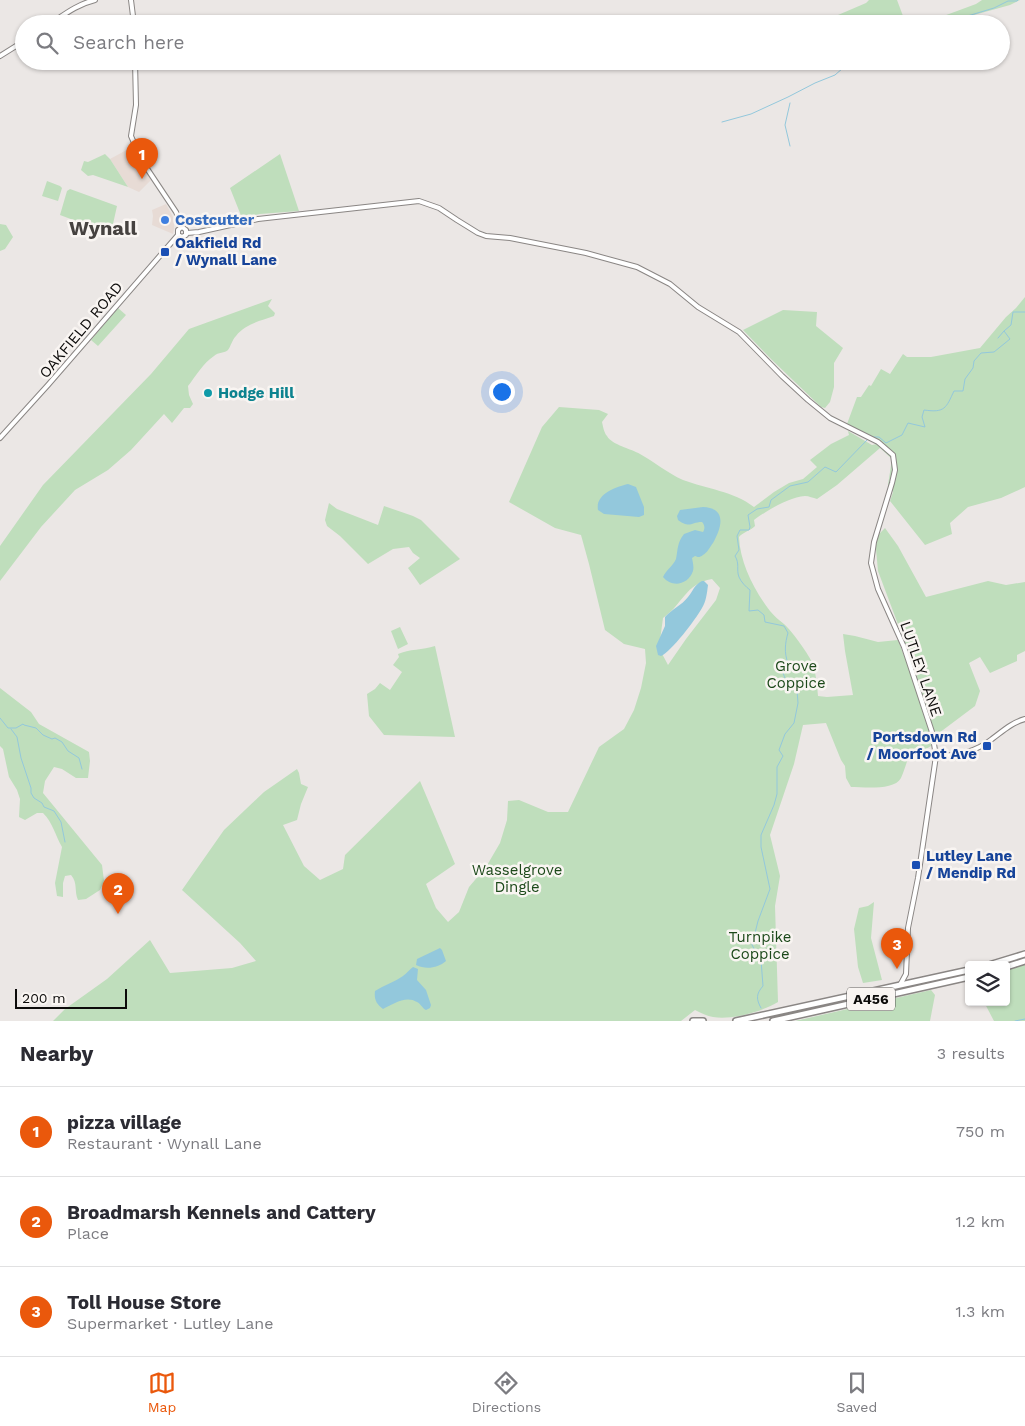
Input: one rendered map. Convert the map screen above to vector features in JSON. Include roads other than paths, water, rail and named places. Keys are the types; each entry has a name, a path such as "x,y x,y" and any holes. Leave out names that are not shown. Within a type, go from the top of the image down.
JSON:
{"highway":[{"path":"1002,961 1025,954"},
{"path":"1010,965 1025,961"},
{"name":"A456","path":"736,1021 965,971"},
{"name":"A456","path":"773,1021 965,978"},
{"path":"693,1021 703,1021"}],"street":[{"path":"64,15 85,2 95,0"},
{"path":"131,0 133,15"},
{"path":"0,56 15,47"},
{"path":"135,70 136,105 131,136 142,161 176,212 182,228 185,228 187,233 184,237 178,235 178,230 182,228"},
{"name":"LUTLEY LANE","path":"187,233 258,219 419,201 439,208 478,233 486,236 510,238 586,253 637,267 670,284 698,307 735,328 782,376 825,414 878,442 893,455 895,470 874,542 871,564 878,589 904,647 932,732 936,756 932,790 908,928 906,974 900,985"},
{"name":"OAKFIELD ROAD","path":"0,438 178,235"},
{"path":"936,756 954,755 981,747 1012,724 1025,719"},
{"path":"906,974 918,982"}],"water":[{"path":"628,484 636,487 644,507 644,515 639,517 604,514 598,510 600,500 607,492"},
{"path":"703,507 711,508 719,515 719,531 713,543 704,554 700,557 695,556 692,558 693,571 691,576 684,582 671,583 663,577 676,559 680,540 684,534 695,530 703,532 704,528 702,522 685,524 678,520 677,516 680,510"},
{"path":"702,581 708,585 702,608 677,642 661,656 658,655 656,646 665,626 665,617 686,600 695,586"},
{"path":"440,948 446,961 436,967 428,968 416,965 417,959"},
{"path":"413,967 418,969 417,980 426,990 431,1005 430,1008 426,1010 417,1002 408,999 383,1009 376,1001 375,991 400,978"}],"waterway":[{"path":"971,15 994,8 1008,1 1018,0"},
{"path":"722,122 751,114 835,75 841,70"},
{"path":"790,103 785,125 790,146"},
{"path":"874,437 879,437 886,443 902,435 908,423 925,427 922,417 924,410 941,410 947,405 954,391 963,391 965,379 973,368 974,361 981,353 994,352 1010,339 1004,331 1011,325 1013,312 1025,312"},
{"path":"998,338 1004,331"},
{"path":"761,1008 757,997 763,986 761,960 752,945 758,921 770,889 761,847 761,835 777,794 777,767 783,756 779,750 785,734 794,723 798,703 797,690 786,681 782,670 788,663 785,648 788,633 784,626 765,622 764,615 758,610 749,611 750,590 739,577 735,556 739,550 737,536 740,530 749,530 748,515 757,509 769,507 771,500 790,486 808,482 825,467 836,472 868,439"},
{"path":"0,718 8,728 16,728 23,724 36,728 43,735 62,742 68,751 79,758 82,769"},
{"path":"11,729 17,737 31,793 44,807 54,811 61,822 65,842"},
{"path":"1015,1021 1025,1019"}],"place":[{"name":"pizza village","path":"142,179"},
{"name":"Costcutter","path":"165,220"},
{"name":"Oakfield Rd / Wynall Lane","path":"165,252"},
{"name":"Hodge Hill","path":"208,393"},
{"name":"Portsdown Rd / Moorfoot Ave","path":"987,746"},
{"name":"Lutley Lane / Mendip Rd","path":"916,865"},
{"name":"Broadmarsh Kennels and Cattery","path":"118,914"},
{"name":"Toll House Store","path":"897,969"}],"district":[{"name":"Wynall","path":"103,228"}],"park label":[{"name":"Grove Coppice","path":"796,674"},
{"name":"Wasselgrove Dingle","path":"517,878"},
{"name":"Turnpike Coppice","path":"760,946"}]}
